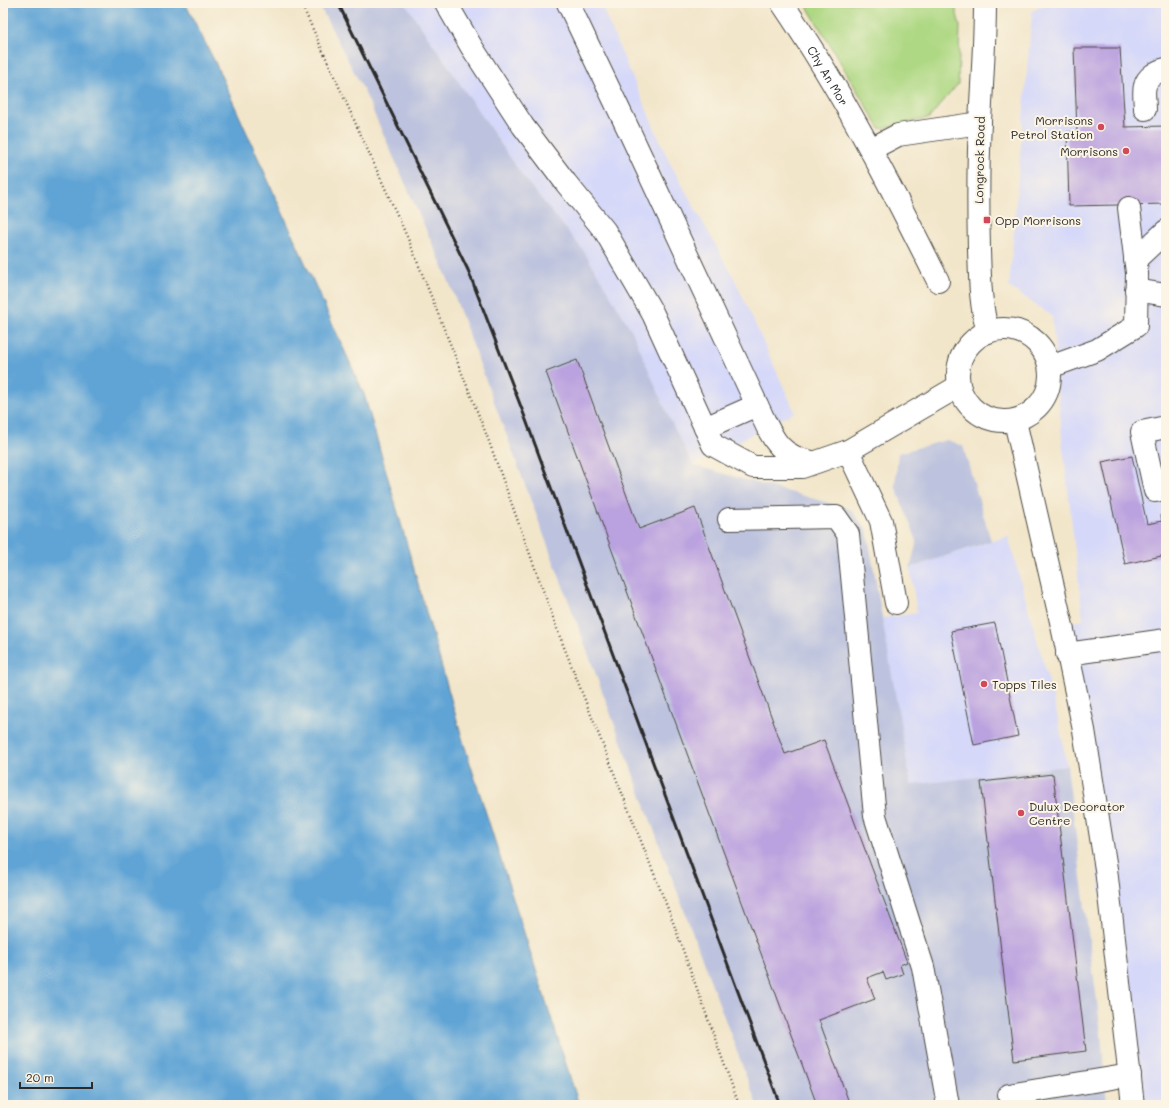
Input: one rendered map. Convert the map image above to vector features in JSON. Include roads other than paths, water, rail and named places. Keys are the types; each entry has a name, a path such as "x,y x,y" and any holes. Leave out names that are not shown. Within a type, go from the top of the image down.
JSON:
{"street":[{"path":"446,3 471,46 523,126 605,231 653,314 713,446 753,467 802,468 848,451 959,386"},
{"path":"568,3 776,443 787,454 801,460 815,463"},
{"name":"Chy An Mor","path":"782,3 800,28 871,149 938,281"},
{"name":"Longrock Road","path":"985,3 978,214 982,297 984,320 988,332"},
{"name":"Longrock Road","path":"985,36 1000,3"},
{"path":"1145,109 1144,86 1150,77 1157,72 1166,69"},
{"path":"871,149 898,135 980,123"},
{"path":"1050,367 1097,350 1136,326 1137,273 1129,208"},
{"path":"1135,260 1166,231"},
{"path":"1136,290 1166,295"},
{"path":"1004,329 1020,331 1034,339 1044,352 1050,367 1051,381 1047,395 1039,407 1028,416 1015,421 1000,422 986,418 974,411 964,400 959,386 959,364 970,344 988,332 1004,329"},
{"path":"705,428 757,405"},
{"path":"1015,421 1084,730 1106,869 1133,1105"},
{"path":"1166,427 1142,432 1155,491 1166,489"},
{"path":"848,451 881,521 896,603"},
{"path":"729,519 836,517 848,534 875,816 923,967 948,1105"},
{"path":"1067,654 1166,640"},
{"path":"1009,1095 1130,1075"}],"water":[{"path":"3,3 185,3 215,62 364,394 463,741 579,1105 3,1105"}],"railway":[{"path":"338,3 468,270 523,412 780,1105"}],"place":[{"name":"Morrisons Petrol Station","path":"1101,127"},
{"name":"Morrisons","path":"1126,151"},
{"name":"Opp Morrisons","path":"987,220"},
{"name":"Topps Tiles","path":"984,684"},
{"name":"Dulux Decorator Centre","path":"1021,813"}]}
